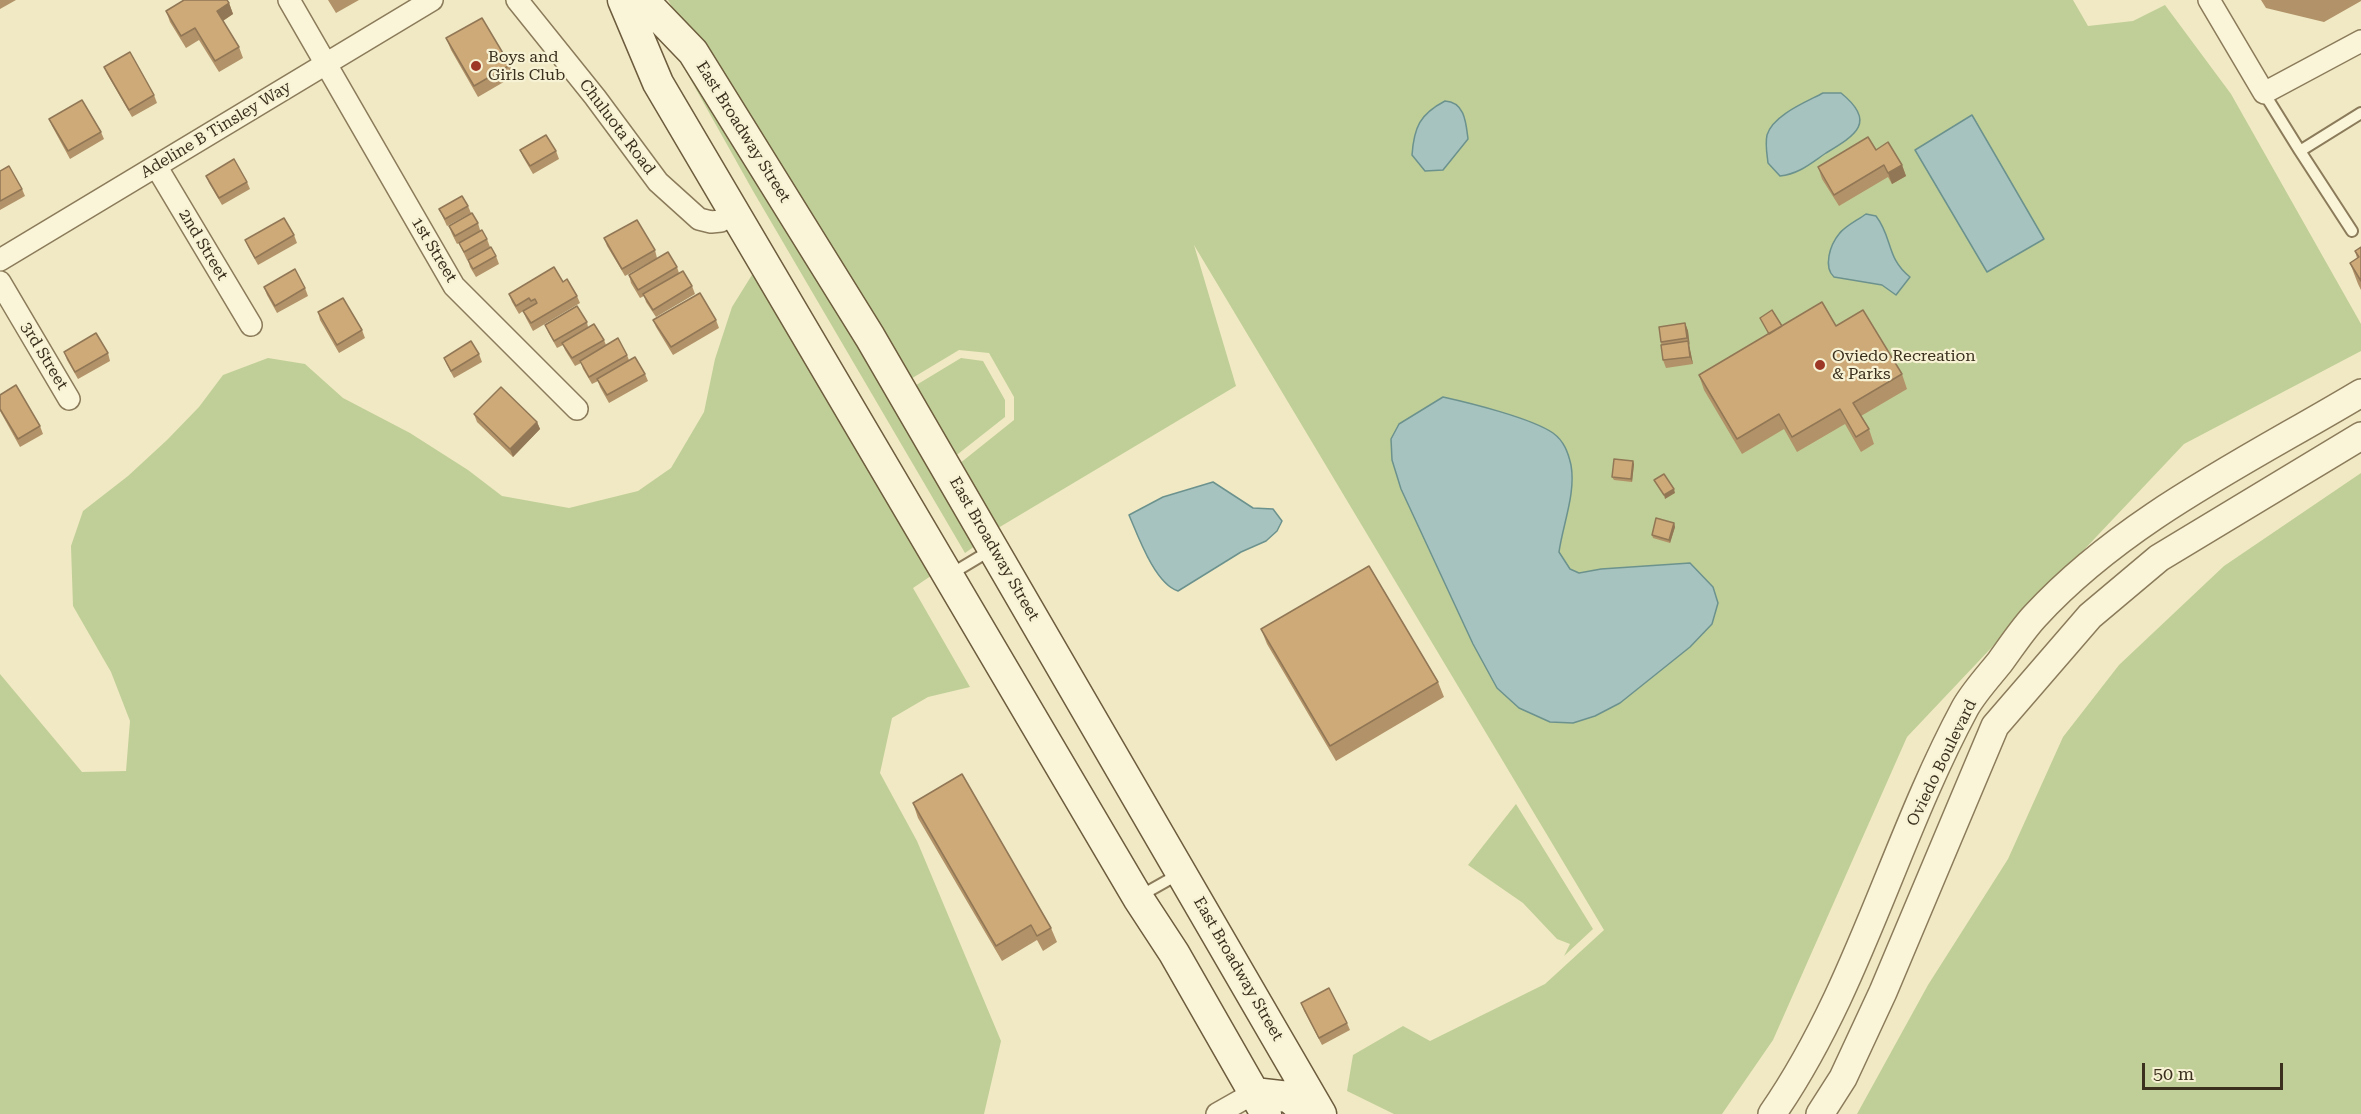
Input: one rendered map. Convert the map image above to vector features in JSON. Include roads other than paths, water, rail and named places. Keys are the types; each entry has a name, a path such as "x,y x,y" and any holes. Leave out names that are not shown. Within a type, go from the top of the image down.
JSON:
{"main road":[{"path":"623,0 658,83 1138,898 1174,953 1260,1104 1289,1096 1308,1114"},
{"name":"East Broadway Street","path":"643,0 693,51 870,337 1321,1114"}],"street":[{"name":"1st Street","path":"289,0 454,286 577,409"},
{"name":"Adeline B Tinsley Way","path":"0,260 432,0"},
{"name":"Chuluota Road","path":"517,0 595,96 658,182 699,219 711,222 721,221 735,213"},
{"path":"2209,0 2264,93 2361,42"},
{"name":"2nd Street","path":"156,166 251,325"},
{"name":"3rd Street","path":"0,282 69,399"},
{"name":"Oviedo Boulevard","path":"1772,1114 1798,1076 1852,967 1904,839 1966,706 2034,616 2093,562 2173,504 2361,393"},
{"name":"Oviedo Boulevard","path":"1820,1114 1843,1078 1878,1003 1995,726 2090,616 2159,558 2361,436"},
{"path":"1217,1114 1260,1104"}],"lane":[{"path":"2264,93 2352,231"},
{"path":"2300,151 2361,113"},
{"path":"948,576 993,549"},
{"path":"1138,898 1181,872"}],"water":[{"path":"1823,93 1841,93 1852,103 1860,120 1858,127 1846,140 1804,168 1780,176 1768,163 1766,142 1770,128 1783,115"},
{"path":"1445,101 1452,102 1461,109 1468,139 1443,170 1425,171 1412,155 1414,137 1424,116"},
{"path":"1972,115 2044,239 1987,272 1915,150"},
{"path":"1866,214 1876,216 1897,263 1910,277 1896,295 1882,285 1834,277 1829,268 1829,256 1839,234"},
{"path":"1443,397 1530,422 1553,433 1563,443 1571,465 1572,486 1559,552 1570,569 1579,573 1601,569 1690,563 1713,587 1718,603 1712,624 1690,647 1620,703 1595,716 1573,723 1550,722 1519,708 1497,688 1473,644 1401,489 1392,460 1391,439 1399,424"},
{"path":"1213,482 1253,508 1273,509 1282,521 1277,531 1266,541 1241,552 1178,591 1170,587 1155,569 1129,515 1163,497"}],"place":[{"name":"Boys and Girls Club","path":"476,66"},
{"name":"Oviedo Recreation & Parks","path":"1820,365"}]}
